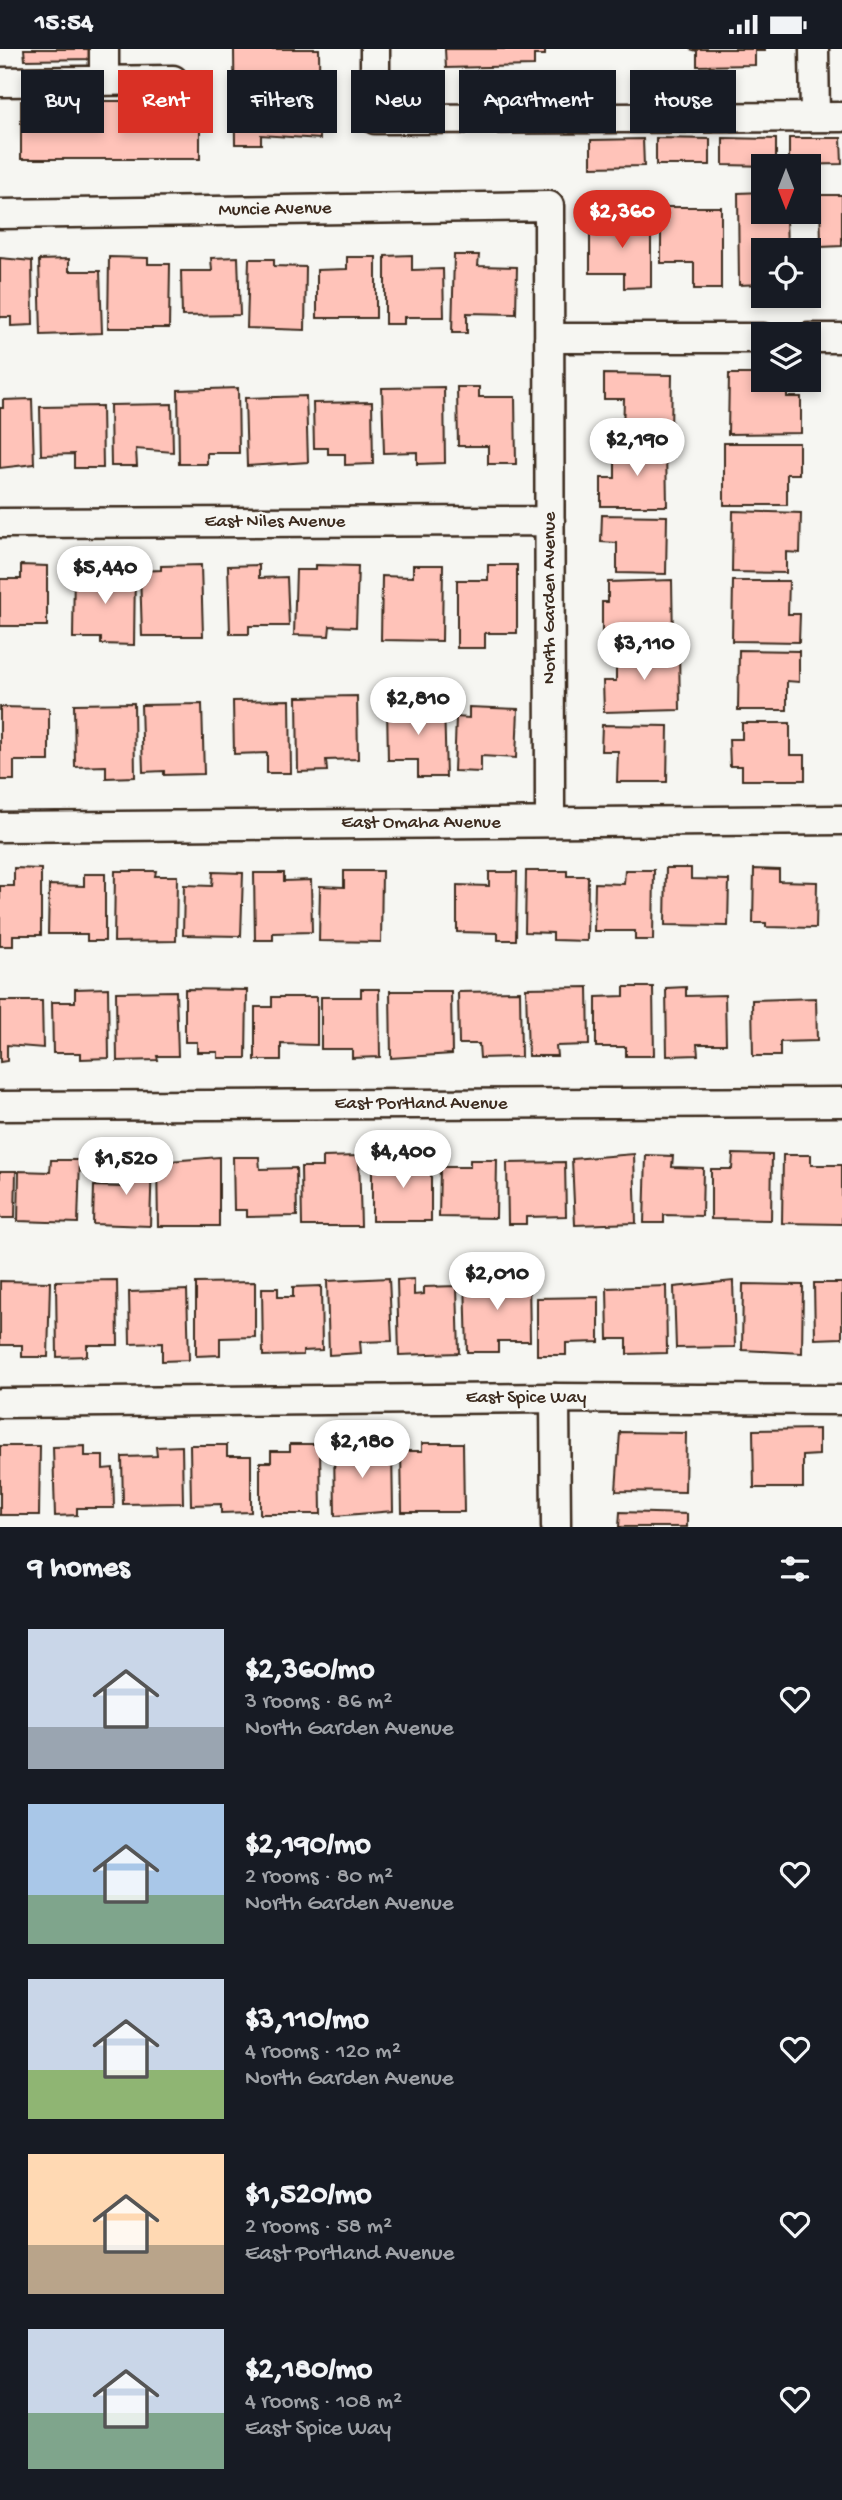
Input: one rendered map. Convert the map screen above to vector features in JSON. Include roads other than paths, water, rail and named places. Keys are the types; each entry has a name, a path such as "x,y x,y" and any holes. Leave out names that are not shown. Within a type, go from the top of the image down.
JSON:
{"street":[{"path":"104,49 104,70"},
{"path":"375,49 375,119 828,117 814,49"},
{"path":"104,81 118,81"},
{"path":"0,82 21,82"},
{"name":"Muncie Avenue","path":"0,214 550,206"},
{"name":"North Garden Avenue","path":"550,206 550,822"},
{"path":"550,338 751,338"},
{"path":"821,338 842,338"},
{"name":"East Niles Avenue","path":"0,523 550,521"},
{"name":"East Omaha Avenue","path":"0,827 842,820"},
{"name":"East Portland Avenue","path":"0,1106 842,1102"},
{"path":"555,1398 556,1527"},
{"name":"East Spice Way","path":"0,1403 555,1398 842,1400"}]}
